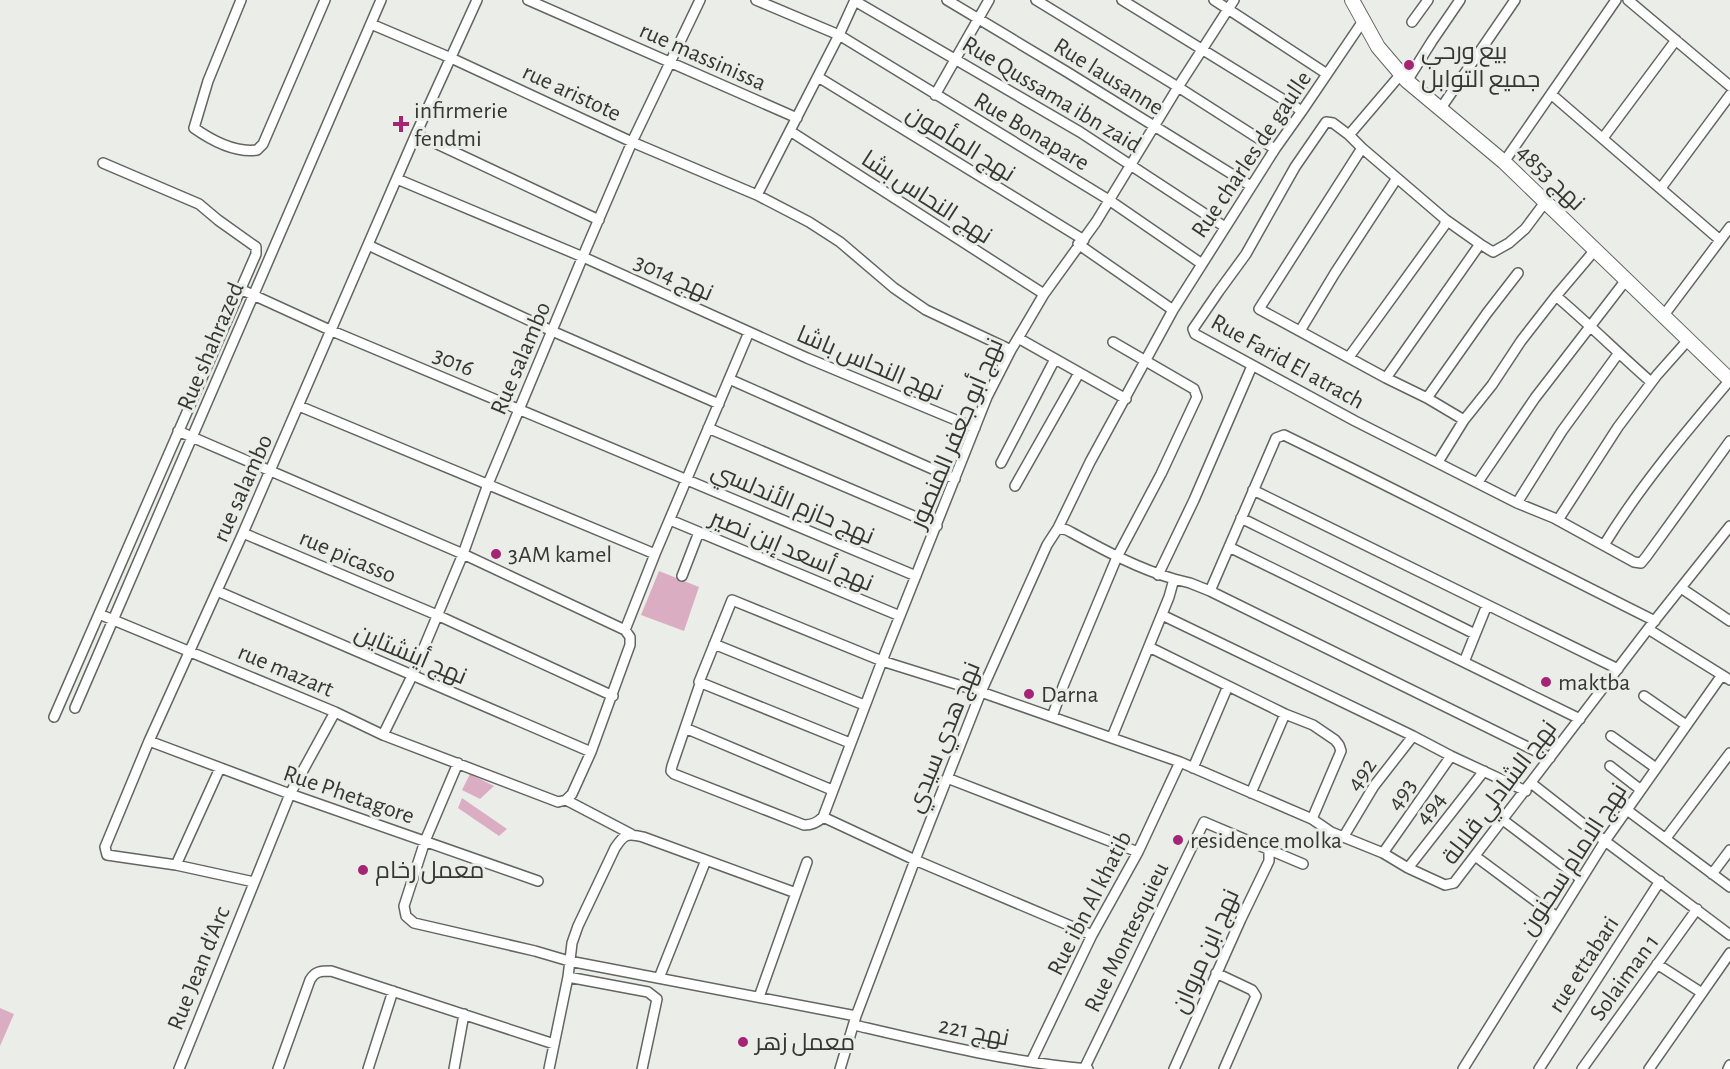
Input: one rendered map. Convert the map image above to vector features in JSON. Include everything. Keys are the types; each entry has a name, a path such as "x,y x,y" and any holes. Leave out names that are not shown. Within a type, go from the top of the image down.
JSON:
{"street":[{"path":"241,0 208,81 194,128 238,150 257,150 263,144 325,0"},
{"name":"Rue shahrazed","path":"75,708 381,0"},
{"name":"rue salambo","path":"254,882 176,865 107,855 105,847 149,741 271,471 416,134 477,0"},
{"name":"rue massinissa","path":"528,0 797,118"},
{"name":"Rue salambo","path":"384,735 412,676 463,554 488,484 632,142 700,0"},
{"name":"Rue Bonapare","path":"756,0 839,35 1109,200 1202,264"},
{"path":"757,195 855,0"},
{"name":"Rue Qussama ibn zaid","path":"855,0 1080,132 1225,227"},
{"name":"Rue lausanne","path":"946,0 1251,186"},
{"path":"935,95 989,0"},
{"path":"1036,0 1275,148"},
{"path":"1122,0 1302,111"},
{"path":"1214,0 1327,74"},
{"name":"نهج أبو جعفر المنصور","path":"823,817 864,705 987,397 1044,294 1109,200 1234,0"},
{"name":"نهج 4853","path":"1352,0 1384,56 1404,78 1504,162 1730,380"},
{"path":"1412,22 1428,0"},
{"path":"1460,0 1404,78 1349,135 1446,220 1493,252 1509,243 1525,229 1546,201"},
{"path":"1441,108 1515,0"},
{"path":"1504,162 1616,0"},
{"path":"1628,0 1730,86"},
{"name":"Rue charles de gaulle","path":"1126,399 1173,310 1225,227 1275,148 1363,21"},
{"name":"rue aristote","path":"371,24 451,58 632,142 757,195 809,222 840,242 894,288 926,310 1011,350"},
{"path":"1602,138 1676,40"},
{"name":"نهج المأمون","path":"818,77 1081,242 1173,310"},
{"path":"1551,94 1720,240"},
{"path":"1661,188 1730,95"},
{"name":"Rue Farid El atrach","path":"1349,135 1333,123 1326,122 1295,167 1246,254 1193,329 1195,334 1355,421 1517,503 1556,519 1634,562 1642,562 1730,441"},
{"name":"نهج النحاس بشا","path":"790,131 1044,294"},
{"path":"416,134 599,220"},
{"path":"1362,148 1259,309 1464,420"},
{"path":"54,717 256,254 256,247 250,241 199,204 103,163"},
{"path":"1299,331 1397,177"},
{"name":"نهج 3014","path":"397,179 583,257 749,332"},
{"path":"1349,357 1444,226 1446,220"},
{"path":"1664,315 1730,227"},
{"path":"1386,378 1480,244"},
{"path":"368,245 552,331 719,404"},
{"path":"1438,462 1464,420 1556,296 1595,250"},
{"path":"1427,398 1518,273"},
{"path":"1478,482 1535,398 1626,280"},
{"name":"3016","path":"240,289 332,331 687,479"},
{"path":"1556,296 1651,382"},
{"path":"625,630 749,332"},
{"name":"نهج النحاس باشا","path":"749,332 975,428"},
{"path":"1018,338 1126,399"},
{"path":"1556,519 1651,382 1689,339"},
{"path":"1052,717 1117,557 1161,474 1197,397 1194,389 1113,342"},
{"path":"1517,503 1562,431 1618,354"},
{"path":"1001,463 1055,359"},
{"path":"1158,574 1194,500 1252,366"},
{"path":"1015,486 1079,373"},
{"path":"729,379 955,479"},
{"path":"1604,545 1666,457 1730,380"},
{"name":"نهج هدي سيدي","path":"840,1069 855,1021 915,860 981,692 1047,545 1126,399"},
{"path":"299,406 655,554"},
{"path":"708,428 937,526"},
{"path":"178,431 463,554 625,630 630,636 630,645 591,752 572,794 566,800"},
{"path":"1210,591 1276,438 1284,435 1425,504 1652,625 1726,678"},
{"name":"نهج حازم الأندلسي","path":"687,479 916,576"},
{"path":"1253,490 1618,669"},
{"path":"1241,518 1476,634"},
{"name":"نهج أسعد إبن نصير","path":"670,520 900,616"},
{"name":"نهج الشادلي قلالة","path":"1408,868 1445,885 1454,883 1730,526"},
{"path":"1058,528 1067,530 1117,557 1158,574 1210,591 1550,758"},
{"path":"682,576 699,532"},
{"name":"rue picasso","path":"243,533 437,615 612,696"},
{"path":"1229,547 1580,719"},
{"path":"1112,737 1162,615 1174,579"},
{"path":"1681,588 1730,621"},
{"name":"نهج أينشتاين","path":"217,591 591,752"},
{"path":"1092,935 915,860 823,817 818,822 804,825 674,774 671,771 672,766 699,682 732,600 882,661 981,692 1180,762 1312,819 1331,832 1383,854 1408,868"},
{"path":"1464,662 1487,605"},
{"name":"rue mazart","path":"99,614 335,712 384,735 558,802 566,800 631,834 796,893"},
{"path":"1162,615 1451,756 1528,787 1730,934"},
{"path":"714,644 864,705"},
{"path":"1149,647 1285,714 1313,725 1335,740 1341,751 1312,819"},
{"name":"نهج الامام سحنون","path":"1462,1069 1605,841 1686,725 1726,678"},
{"path":"699,682 850,743"},
{"path":"1193,768 1228,686"},
{"path":"1644,696 1686,725"},
{"name":"Rue Jean d'Arc","path":"179,1069 290,794 335,712"},
{"path":"1251,793 1285,714"},
{"path":"685,728 832,790"},
{"name":"492","path":"1344,836 1374,786 1413,736"},
{"path":"1611,736 1656,768"},
{"name":"Rue Phetagore","path":"149,741 290,794 538,881"},
{"path":"1666,838 1730,753"},
{"name":"493","path":"1383,854 1451,756"},
{"name":"Rue ibn Al khatib","path":"1031,1062 1092,935 1138,852 1180,762"},
{"path":"425,841 458,763"},
{"path":"1610,766 1641,790"},
{"path":"176,865 220,768"},
{"name":"494","path":"1408,868 1484,771"},
{"path":"947,778 1138,852"},
{"path":"1627,810 1730,887"},
{"path":"1503,820 1581,879"},
{"name":"Rue Montesquieu","path":"1086,1069 1204,822 1269,849"},
{"path":"549,1069 568,977 569,961 578,926 615,848 622,837 631,834"},
{"name":"نهج 221","path":"425,841 404,906 406,916 414,923 569,961 759,997 955,1048 1086,1069"},
{"path":"1269,849 1303,864"},
{"name":"نهج ابن مروان","path":"1174,1069 1269,861 1269,849"},
{"path":"1713,874 1730,850"},
{"path":"1475,856 1557,917"},
{"path":"659,978 706,860"},
{"path":"759,997 807,862"},
{"name":"rue ettabari","path":"1539,1069 1660,881"},
{"name":"Solaiman 1","path":"1582,1069 1697,909"},
{"path":"1649,1069 1702,993 1727,964 1730,953"},
{"path":"1657,964 1702,993"},
{"path":"278,1069 310,980 314,974 319,972 331,971 554,1044"},
{"path":"1216,973 1254,992 1256,996 1224,1069"},
{"path":"568,977 648,992 657,999 642,1069"},
{"path":"368,1069 393,991"},
{"path":"454,1069 464,1014"}],"shaded area":[{"path":"659,571 699,587 684,631 641,615"},
{"path":"470,774 494,786 480,799 462,790"},
{"path":"462,798 507,829 499,836 458,808"},
{"path":"0,1008 14,1014 0,1046"}],"place":[{"name":"بيع ورحي جميع التوابل","path":"1409,65"},
{"name":"infirmerie fendmi","path":"401,124"},
{"name":"3AM kamel","path":"496,554"},
{"name":"maktba","path":"1546,682"},
{"name":"Darna","path":"1029,694"},
{"name":"residence molka","path":"1178,840"},
{"name":"معمل رخام","path":"363,870"},
{"name":"معمل زهر","path":"743,1042"}]}
